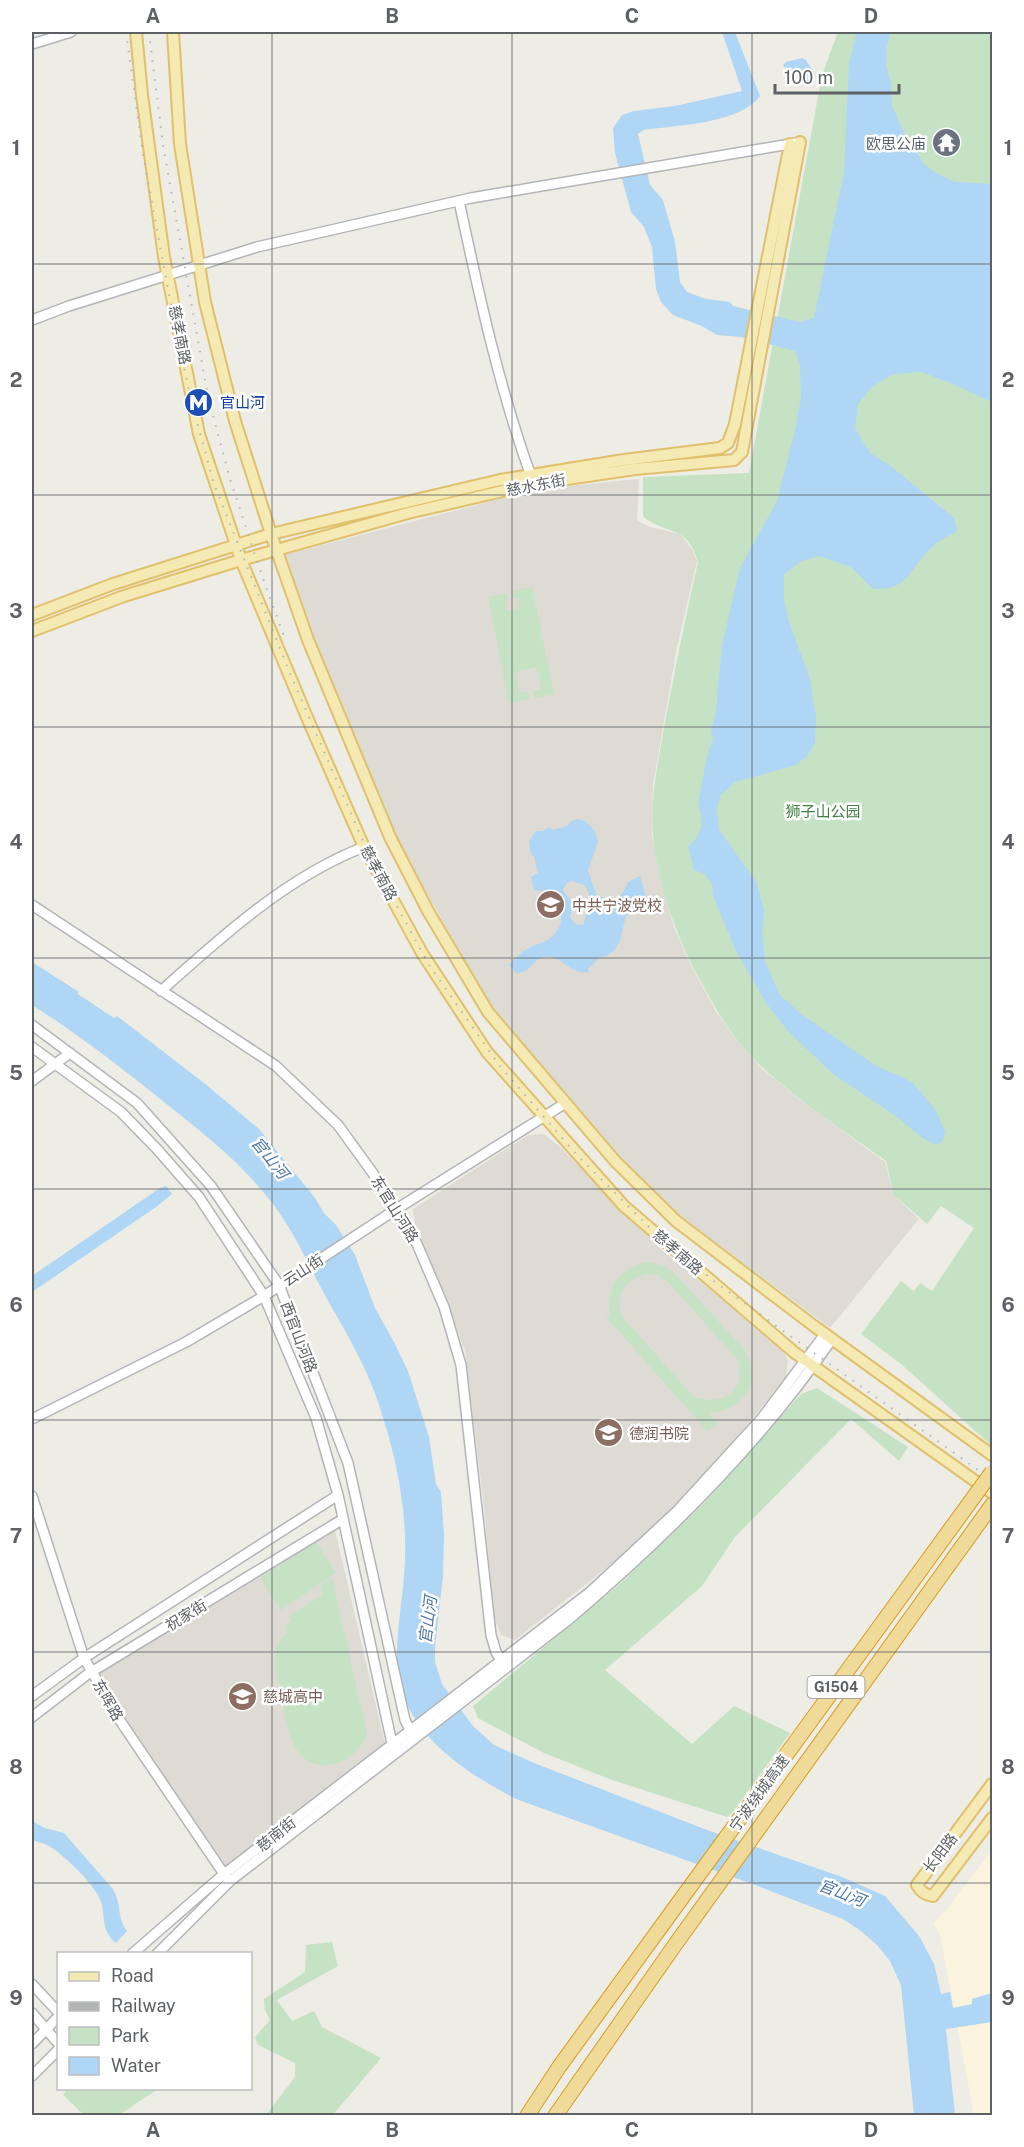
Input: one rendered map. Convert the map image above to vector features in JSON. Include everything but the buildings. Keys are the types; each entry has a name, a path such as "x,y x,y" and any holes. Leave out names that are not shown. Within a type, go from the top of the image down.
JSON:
{"highway":[{"name":"宁波绕城高速","path":"527,2115 559,2067 993,1472"},
{"name":"宁波绕城高速","path":"555,2115 702,1907 993,1505"}],"main road":[{"name":"慈孝南路","path":"136,32 168,275 199,434 235,545 309,722 364,847 422,953 488,1052 624,1206 810,1363 993,1493"},
{"name":"慈孝南路","path":"173,32 180,144 205,302 235,421 271,534 308,640 390,837 488,1012 564,1104 615,1161 675,1221 828,1337 993,1455"},
{"name":"慈水东街","path":"32,615 113,584 271,534 500,480 532,480 734,460 742,452 795,143"},
{"name":"慈水东街","path":"32,631 124,596 408,513 532,480 624,460 720,448 728,443 735,424 795,143"},
{"name":"长阳路","path":"993,1784 917,1885 921,1891 933,1896 993,1818"}],"street":[{"path":"32,44 71,32"},
{"path":"32,320 69,306 257,247 459,201 795,143"},
{"path":"459,201 500,384 532,480"},
{"path":"161,991 244,920 303,878 340,856 364,847"},
{"name":"东官山河路","path":"32,905 276,1066 338,1125 417,1244 444,1307 461,1365 491,1635 503,1665"},
{"name":"西官山河路","path":"32,1025 137,1103 211,1186 279,1285 348,1463 405,1720 412,1734"},
{"name":"西官山河路","path":"32,1047 121,1112 156,1148 199,1197 264,1296 316,1418 338,1495 393,1749"},
{"path":"32,1081 70,1053"},
{"name":"云山街","path":"32,1419 186,1342 264,1296 362,1231 564,1104"},
{"name":"慈南街","path":"133,1952 503,1665 590,1592 677,1511 810,1363 828,1337"},
{"name":"祝家街","path":"32,1696 84,1658 338,1495"},
{"name":"东晖路","path":"32,1496 84,1658 121,1722 227,1878"},
{"name":"祝家街","path":"32,1717 92,1672 343,1519"},
{"name":"慈南街","path":"158,1952 227,1878"},
{"path":"32,1983 57,2011"},
{"path":"32,2013 57,2042"},
{"path":"32,2044 57,2018"},
{"path":"32,2076 57,2051"}],"shaded area":[{"name":"中共宁波党校","path":"639,479 637,521 650,527 680,534 692,549 697,561 677,647 653,785 652,835 674,928 715,1010 735,1038 761,1068 885,1162 893,1194 919,1219 830,1328 681,1217 618,1156 492,1009 393,833 313,641 283,555 539,489"},
{"name":"德润书院","path":"544,1134 561,1148 663,1251 782,1348 788,1361 786,1378 695,1488 638,1543 515,1640 501,1635 494,1617 484,1507 465,1350 415,1225 413,1209 528,1135"},
{"name":"慈城高中","path":"334,1526 385,1744 224,1867 124,1718 98,1674"},
{"path":"992,1850 992,2115 974,2115 940,1935 933,1923 947,1909"}],"green space":[{"name":"狮子山公园","path":"838,32 992,32 992,1446 901,1364 861,1334 901,1281 914,1291 920,1283 932,1291 974,1228 941,1206 927,1224 893,1194 886,1161 792,1093 744,1049 713,1004 684,947 669,910 653,834 654,792 658,764 698,562 694,550 683,536 643,517 643,477 749,473 822,75"},
{"path":"532,587 554,694 535,698 533,691 541,689 536,667 515,672 520,693 528,692 529,699 509,703 488,597 507,593 508,599 505,600 507,611 519,608 518,598 513,598 512,591"},
{"path":"649,1262 665,1266 674,1273 742,1347 748,1359 751,1381 748,1390 734,1406 709,1413 717,1423 707,1431 606,1317 610,1314 609,1295 612,1286 623,1273 639,1264","holes":["657,1275 668,1282 736,1358 739,1379 731,1394 714,1400 693,1396 624,1319 619,1304 627,1284 640,1276"]},
{"path":"817,1388 908,1447 899,1461 851,1419 735,1537 702,1586 605,1670 692,1744 734,1706 790,1733 733,1812 727,1817 612,1780 544,1753 478,1718 473,1706 621,1583 705,1502 801,1394"},
{"path":"316,1542 336,1573 281,1610 260,1578"},
{"path":"332,1578 367,1734 358,1749 345,1760 334,1764 319,1765 308,1761 293,1743 276,1670 275,1656 279,1643 287,1632 284,1626 291,1622 288,1616 322,1595 320,1586"},
{"path":"332,1942 338,1966 277,2000 292,2021 314,2011 322,2027 381,2058 333,2115 266,2115 295,2077 295,2063 258,2045 255,2037 270,2020 265,2010 264,1999 305,1972 306,1945"},
{"path":"67,2090 156,2090 119,2115 85,2116 63,2095"}],"water":[{"path":"722,32 735,32 760,96 751,105 723,118 644,130 638,134 650,185 663,200 675,242 680,282 687,292 706,299 730,302 733,306 800,322 814,318 844,172 849,63 857,32 891,32 886,49 886,64 891,85 892,105 901,126 923,163 934,172 955,182 992,184 992,402 921,372 893,374 872,387 858,404 855,428 870,453 892,467 954,518 957,531 932,547 901,583 885,589 873,589 851,567 819,556 802,561 784,574 784,600 788,619 810,679 816,716 815,743 807,756 796,765 735,782 720,796 717,810 719,830 756,881 764,911 762,932 765,961 779,994 801,1014 878,1067 913,1083 935,1109 945,1131 943,1140 937,1145 924,1139 897,1117 833,1074 787,1030 766,1003 736,951 713,896 712,885 705,874 694,870 688,846 696,839 701,828 702,818 698,804 707,756 713,739 711,731 716,710 722,645 740,568 777,501 801,398 800,365 795,351 741,337 717,335 702,326 673,315 661,302 656,289 652,247 644,227 631,212 615,153 613,128 622,115 634,111 675,106 742,91"},
{"path":"802,58 806,60 815,74 813,80 806,84 798,71 786,69 783,65"},
{"path":"577,819 585,821 595,831 598,842 588,870 596,894 606,899 615,898 623,893 628,882 640,876 647,900 626,916 616,948 607,956 601,957 588,969 589,972 576,970 547,956 540,958 527,970 517,974 509,965 516,957 534,945 550,939 558,930 561,920 560,909 552,897 545,892 534,890 531,877 538,873 534,856 531,855 529,841 536,831 567,826 571,821","holes":["572,881 584,885 589,894 586,915 583,925 575,924 570,917 573,904 563,890 567,883"]},
{"path":"32,962 114,1018 117,1016 259,1129 315,1198 324,1213 336,1225 355,1255 375,1308 408,1371 429,1437 436,1484 441,1492 444,1534 443,1576 435,1662 442,1684 473,1726 494,1745 534,1763 707,1830 842,1877 885,1896 919,1936 934,1964 941,1994 950,1992 953,2008 972,2004 972,1999 992,1993 992,2022 946,2029 955,2115 914,2115 901,1985 890,1961 861,1931 843,1919 755,1885 516,1799 475,1776 456,1762 422,1729 409,1709 401,1687 397,1663 405,1559 404,1519 399,1479 378,1402 355,1349 288,1227 261,1189 236,1162 193,1125 100,1052 32,1005"},
{"path":"166,1186 172,1194 156,1207 32,1292 32,1276"},
{"path":"32,1821 45,1828 64,1833 112,1888 117,1899 121,1920 127,1931 116,1943 106,1930 102,1905 95,1890 72,1864 55,1850 32,1840"}],"railway":[{"path":"126,32 143,154 173,316 191,400 214,484 289,671 369,855 429,965 499,1065 576,1154 656,1234 719,1285 992,1480"},
{"path":"149,32 163,145 208,397 230,479 285,639"}],"place":[{"name":"欧思公庙","path":"947,143"},
{"name":"官山河","path":"199,402"},
{"name":"中共宁波党校","path":"551,905"},
{"name":"德润书院","path":"608,1433"},
{"name":"慈城高中","path":"242,1696"}]}
